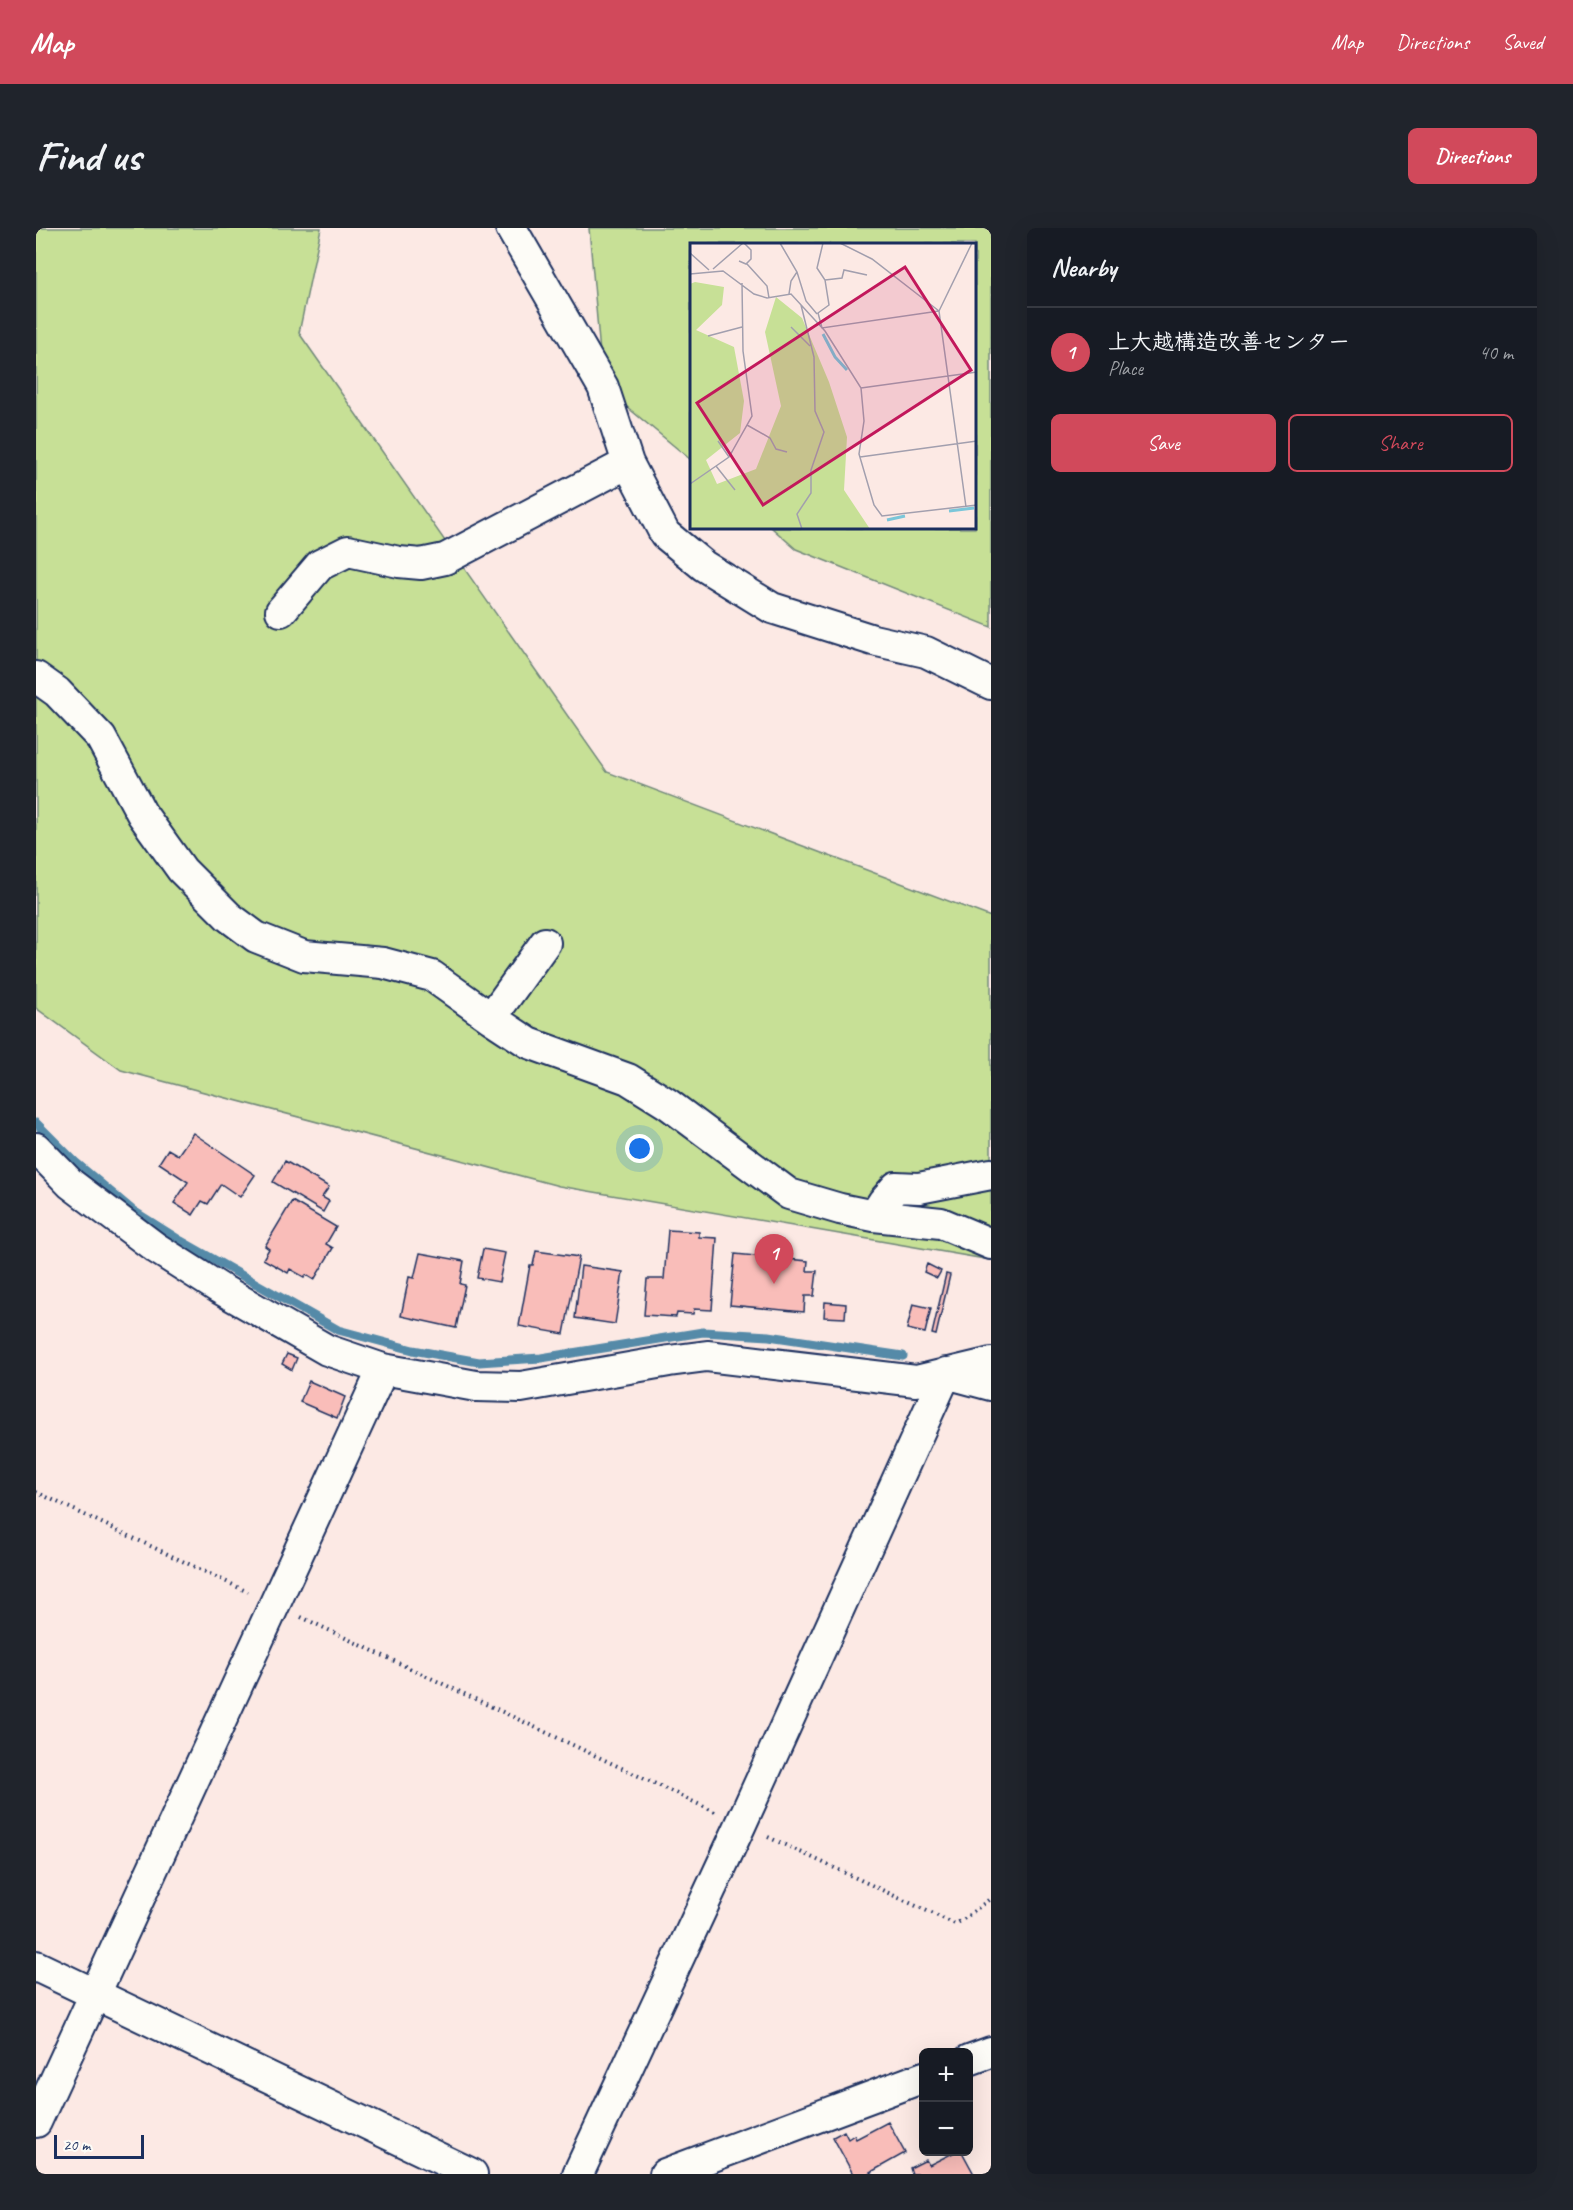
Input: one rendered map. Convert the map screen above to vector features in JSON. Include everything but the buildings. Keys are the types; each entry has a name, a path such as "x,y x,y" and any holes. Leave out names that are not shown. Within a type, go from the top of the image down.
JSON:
{"street":[{"path":"511,228 603,387 628,463 665,534 704,566 772,608 873,640 926,652 991,684"},
{"path":"281,611 320,566 348,551 399,562 421,564 445,559 628,463"},
{"path":"36,677 57,692 101,738 142,814 182,870 229,916 256,937 304,956 383,963 432,976 529,1043 627,1079 668,1104 789,1194 874,1216 941,1223 991,1244"},
{"path":"491,1018 545,943"},
{"path":"36,1148 71,1184 156,1248 192,1271 327,1350 383,1369 476,1386 521,1387 707,1356 916,1381 991,1364"},
{"path":"874,1216 896,1187 919,1188 991,1174"},
{"path":"36,2122 383,1369"},
{"path":"946,1373 991,1385"},
{"path":"578,2174 741,1824 946,1373"},
{"path":"36,1966 472,2174"},
{"path":"973,2059 991,2052"},
{"path":"665,2174 919,2079"}],"path":[{"path":"36,1492 955,1924 991,1898"}],"green space":[{"path":"36,228 321,228 299,333 607,772 991,917 991,1260 559,1186 121,1070 36,1008"},
{"path":"589,228 991,228 991,627 796,549 774,530 976,530 976,243 690,243 690,459 603,387"}],"waterway":[{"path":"36,1123 75,1162 132,1210 181,1241 338,1330 413,1350 479,1362 541,1358 703,1332 769,1336 903,1356"}],"place":[{"name":"上大越構造改善センター","path":"774,1284"}]}
